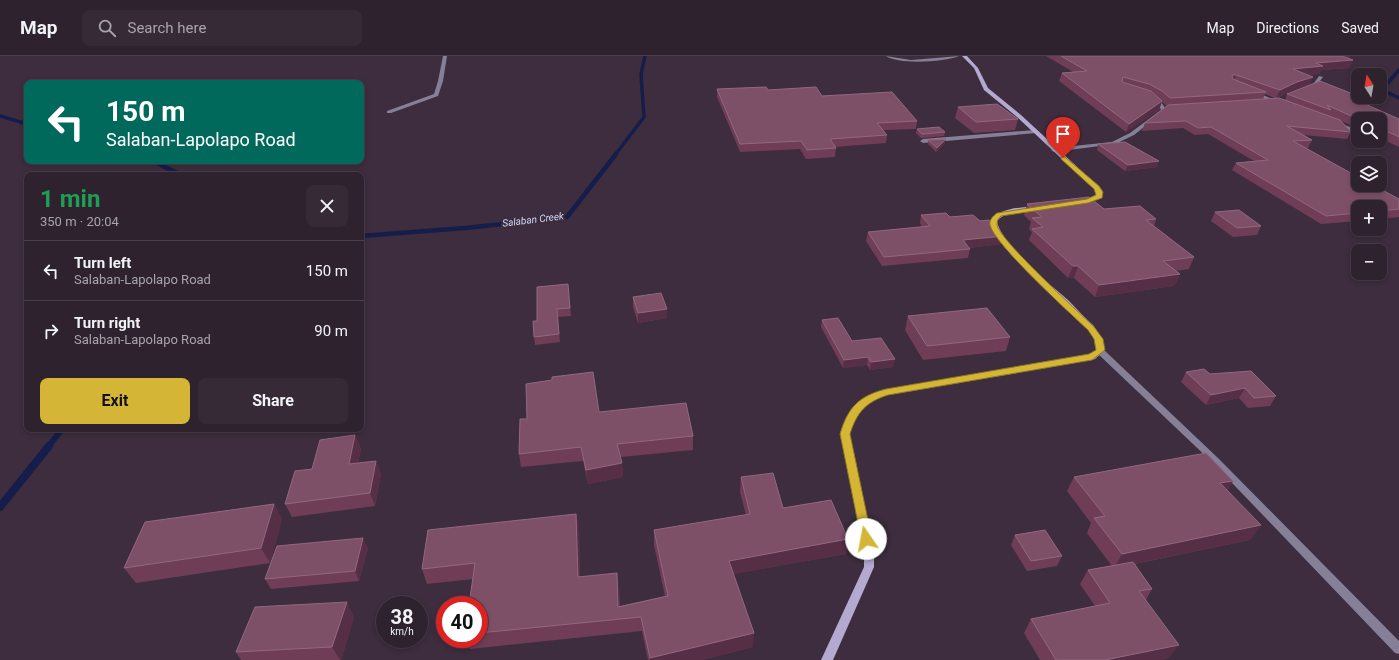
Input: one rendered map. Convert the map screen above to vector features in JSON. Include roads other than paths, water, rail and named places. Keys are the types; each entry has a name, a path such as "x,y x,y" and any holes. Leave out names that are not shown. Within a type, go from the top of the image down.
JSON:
{"street":[{"path":"389,112 436,95 440,88 440,78 445,56"},
{"path":"888,56 893,60 906,61 957,56"},
{"path":"964,56 972,61 982,84 986,89 1019,116 1054,150 1097,188 1099,196 1088,201 1074,203"},
{"path":"1305,89 1313,87 1321,77"},
{"path":"1246,90 1280,102 1264,103"},
{"path":"1149,97 1161,104 1164,110"},
{"path":"1054,150 1113,143 1132,134 1164,110 1172,109"},
{"path":"1333,122 1351,129"},
{"path":"923,141 1035,132"},
{"path":"1044,207 999,214 994,219 993,224 996,232 1012,251 1091,328 1098,339 1100,350 1215,460 1399,649"},
{"path":"827,660 869,568 869,552 845,434 850,418 859,407 872,396 886,392 1092,357 1100,350"}],"waterway":[{"name":"Salaban Creek","path":"615,155 644,117 641,74 645,56"},
{"path":"1399,70 1382,90 1399,98"},
{"path":"0,116 24,123"},
{"name":"Salaban Creek","path":"364,236 465,228 567,217 616,154"},
{"path":"159,164 175,172"},
{"name":"Salaban Creek","path":"48,447 60,432"},
{"name":"Salaban Creek","path":"0,507 49,446"}]}
